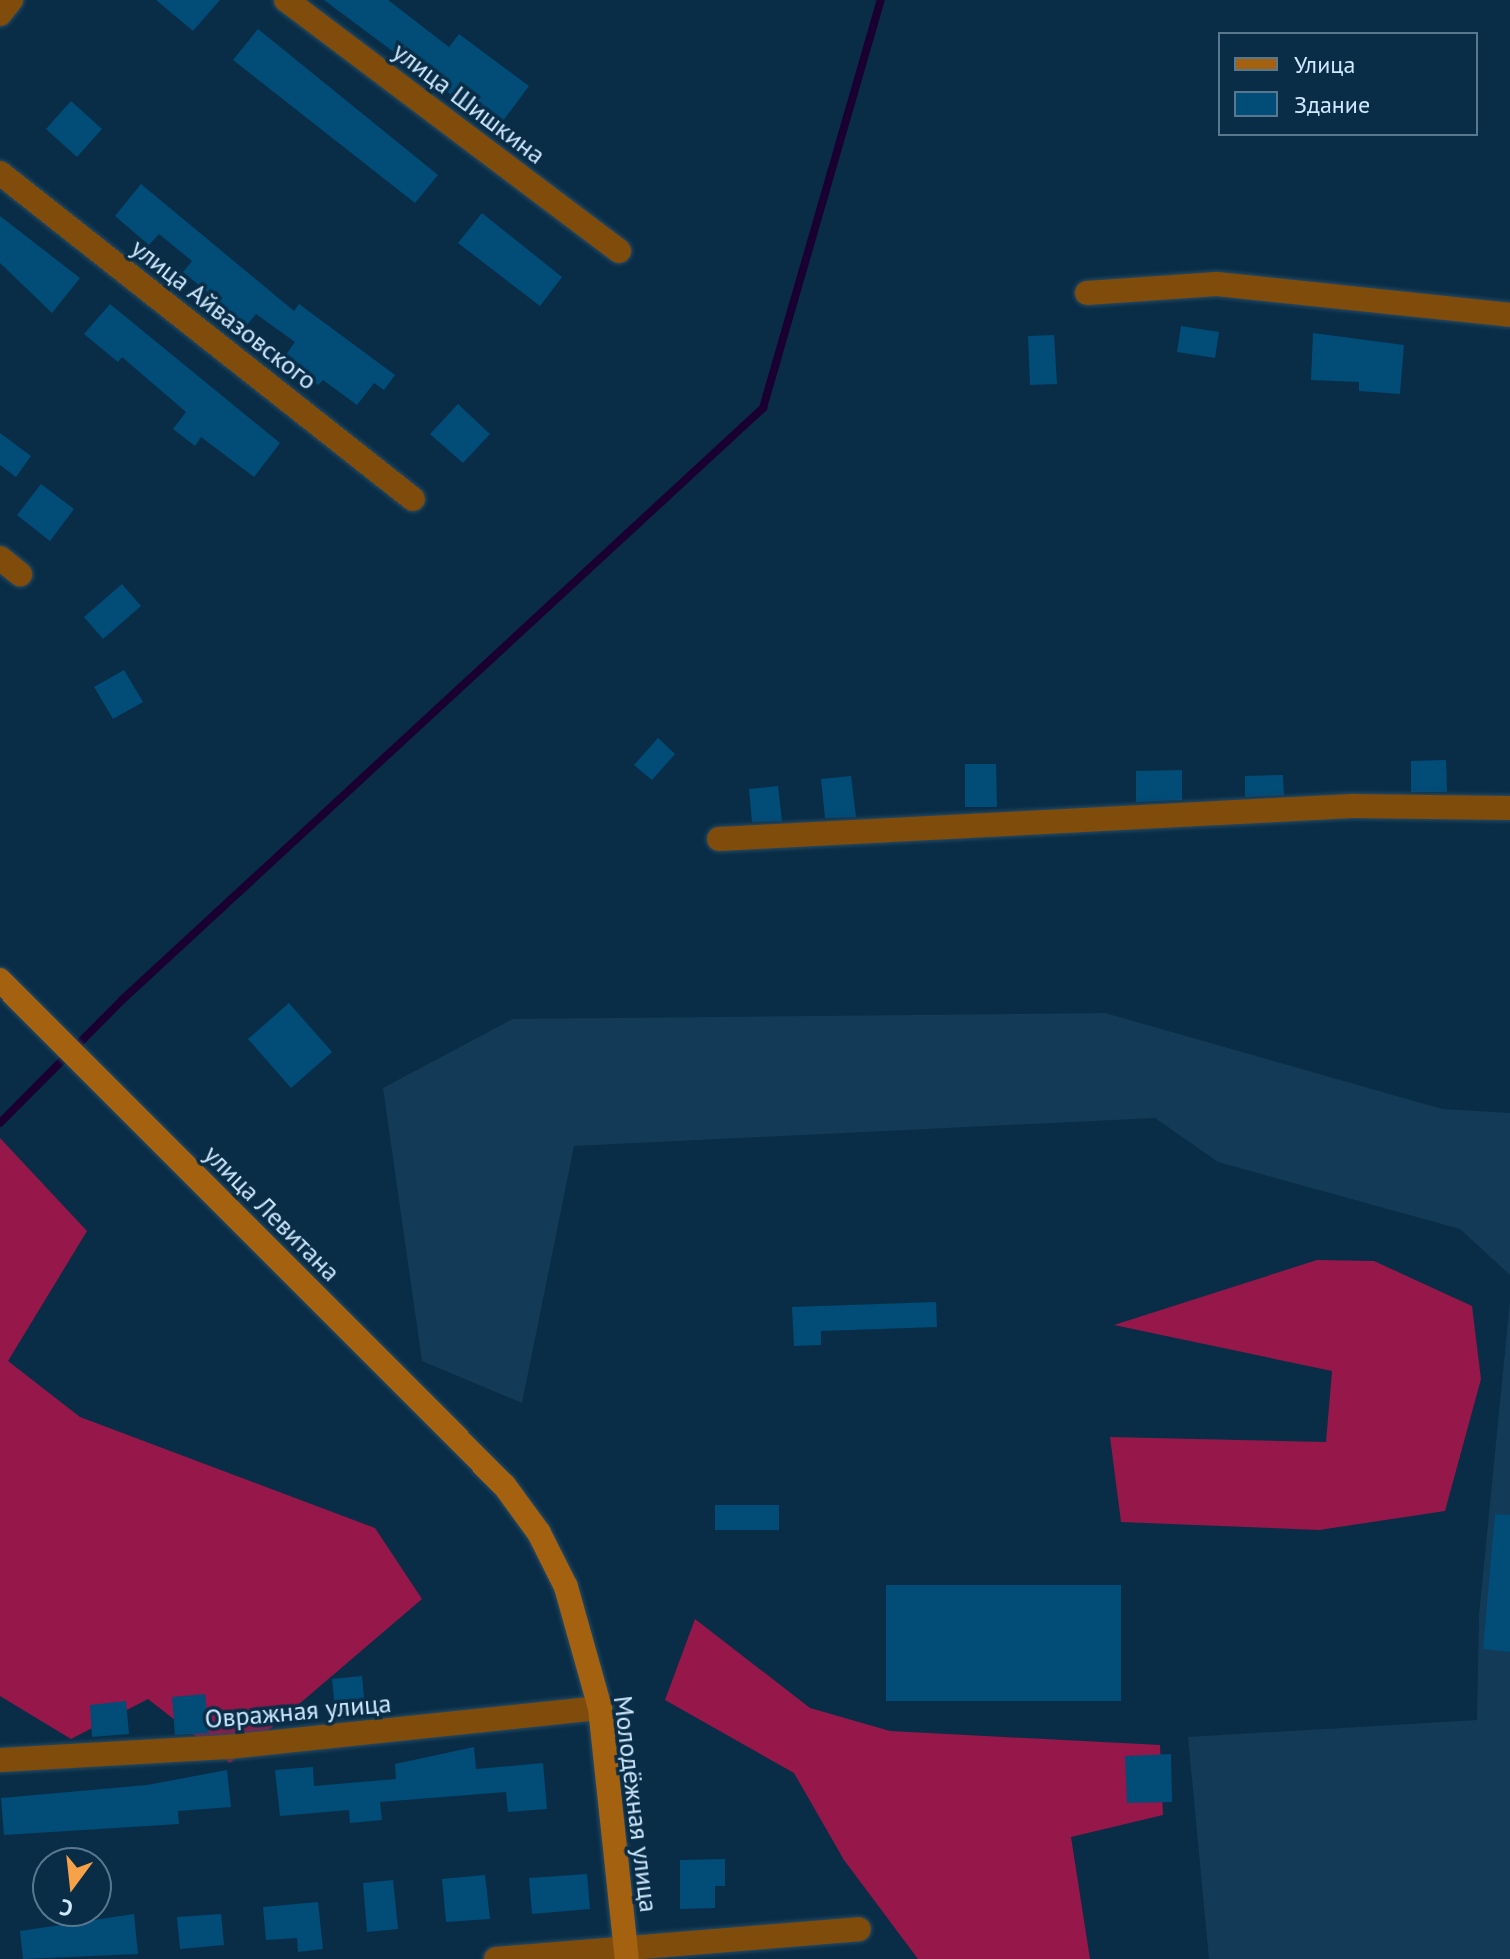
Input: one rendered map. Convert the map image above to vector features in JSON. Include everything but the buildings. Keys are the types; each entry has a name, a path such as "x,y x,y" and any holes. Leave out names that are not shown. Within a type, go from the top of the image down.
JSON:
{"main road":[{"name":"улица Левитана","path":"0,980 504,1485"},
{"name":"Молодёжная улица","path":"504,1485 539,1533 566,1587 600,1708 626,1953"}],"street":[{"path":"0,14 11,0"},
{"name":"улица Шишкина","path":"286,0 619,251"},
{"name":"улица Айвазовского","path":"0,173 413,499"},
{"path":"1087,293 1217,284 1510,315"},
{"path":"0,558 20,574"},
{"path":"719,839 1305,808 1510,808"},
{"name":"Овражная улица","path":"0,1760 228,1747 600,1708"},
{"path":"496,1959 626,1953 859,1929"}],"shaded area":[{"path":"1105,1013 1442,1109 1510,1113 1510,1275 1460,1229 1218,1162 1155,1118 574,1146 522,1403 422,1361 383,1088 513,1019"},
{"path":"0,1138 87,1231 8,1361 80,1417 375,1528 422,1599 230,1763 148,1699 71,1739 0,1696"},
{"path":"1317,1260 1374,1261 1472,1306 1481,1379 1445,1511 1319,1530 1121,1522 1110,1437 1326,1442 1332,1371 1114,1325"},
{"path":"1510,1301 1510,1959 1209,1959 1188,1737 1477,1720 1479,1615"},
{"path":"695,1619 810,1708 890,1731 1160,1745 1163,1815 1071,1837 1090,1959 918,1959 844,1860 794,1773 665,1700"}],"waterway":[{"path":"0,1123 122,1000 763,408 881,0"}]}
